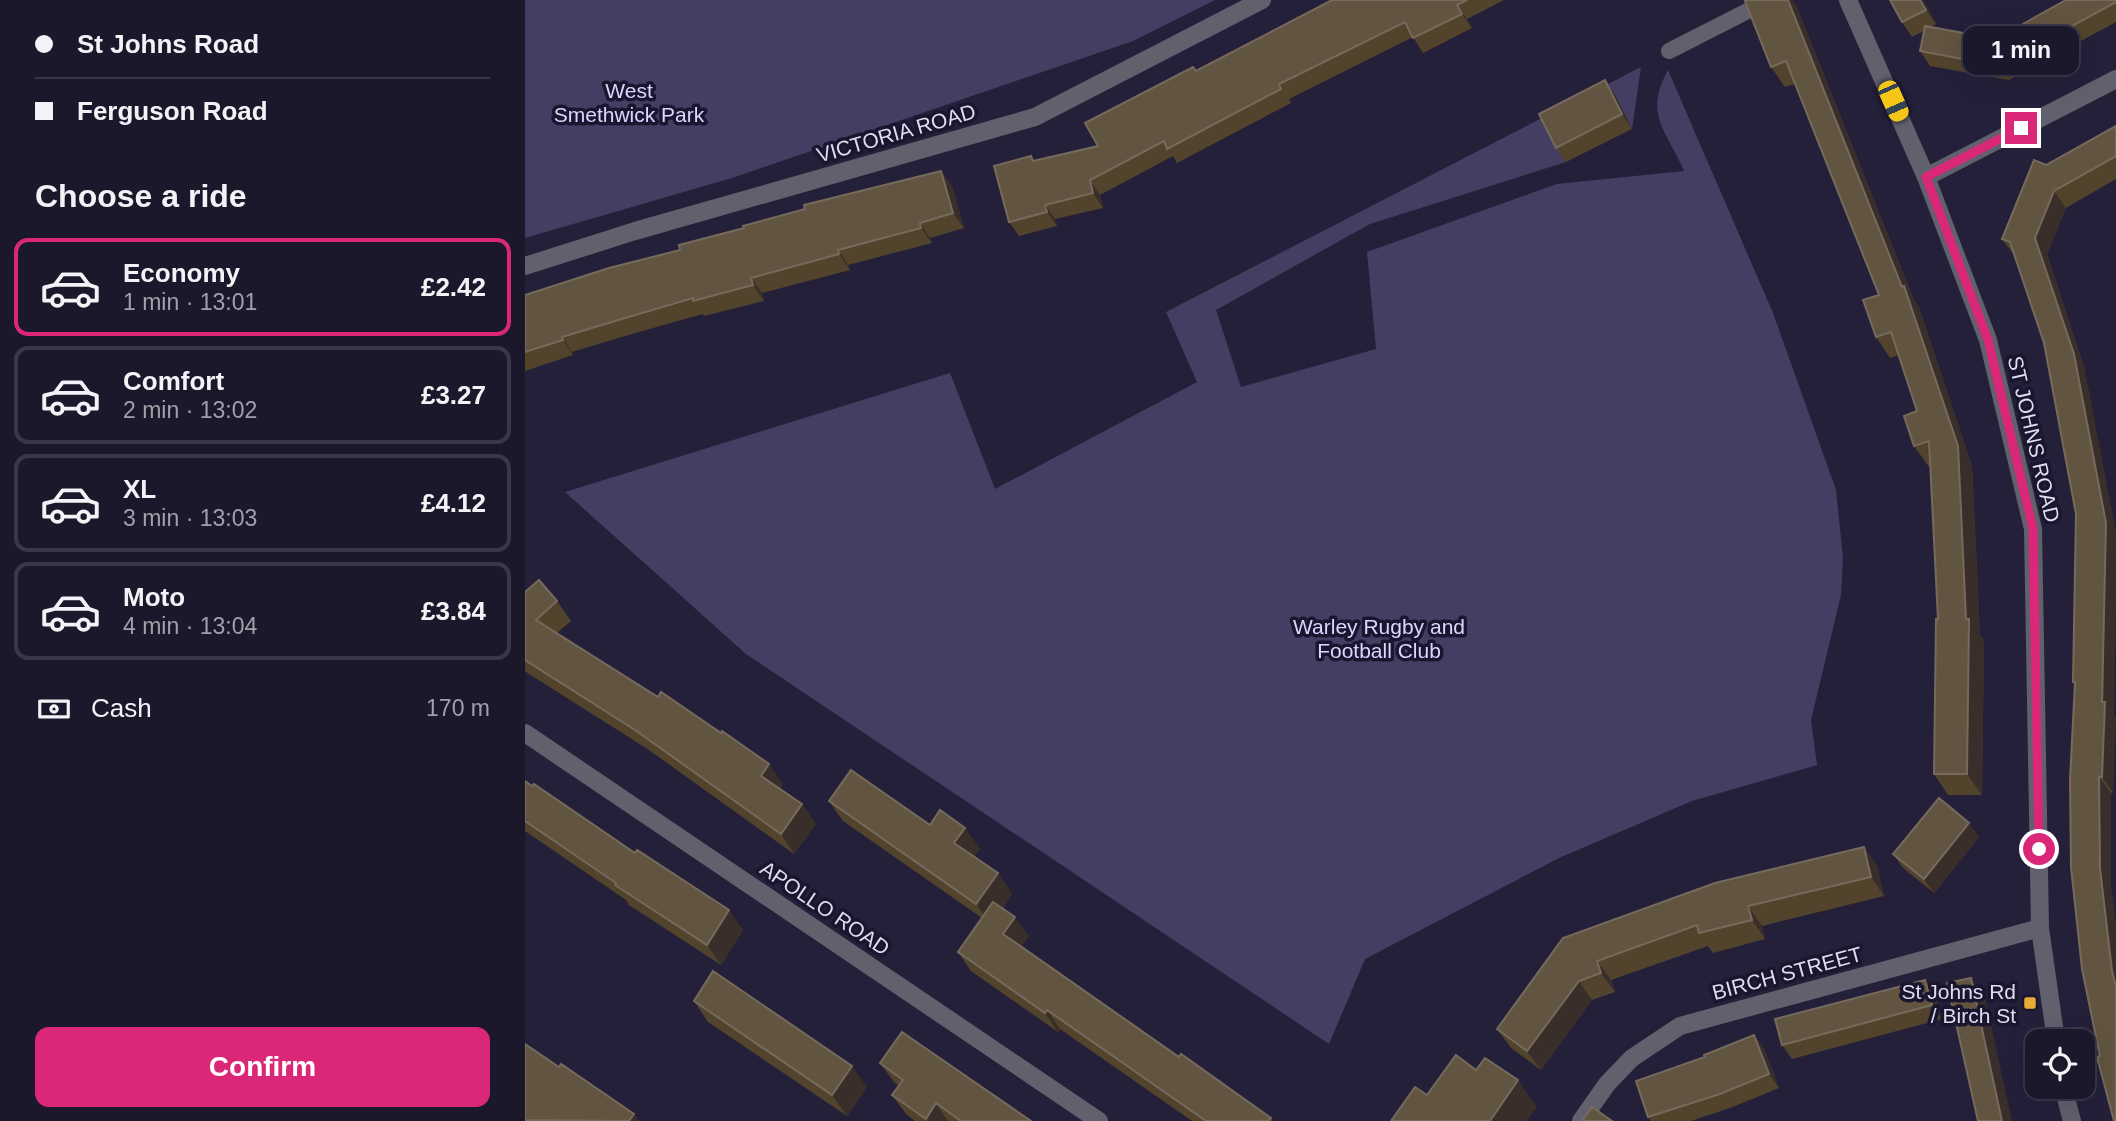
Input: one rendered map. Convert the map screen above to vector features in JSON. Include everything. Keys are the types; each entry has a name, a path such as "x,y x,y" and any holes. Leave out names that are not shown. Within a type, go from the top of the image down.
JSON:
{"street":[{"name":"VICTORIA ROAD","path":"525,266 635,231 1035,117 1262,0"},
{"name":"ST JOHNS ROAD","path":"1848,0 1926,177 1988,340 2033,529 2040,928 2054,1029"},
{"path":"1926,177 2116,79"},
{"name":"APOLLO ROAD","path":"525,733 1099,1121"},
{"name":"BIRCH STREET","path":"1581,1121 1607,1084 1632,1058 1680,1026 2040,928"},
{"path":"2066,1099 2071,1121"}],"lane":[{"path":"1669,51 1769,0"}],"green space":[{"name":"West Smethwick Park","path":"525,0 1215,0 1133,41 732,178 525,238"},
{"name":"Warley Rugby and Football Club","path":"1641,67 1632,129 1615,95 1549,128 1566,162 1370,224 1216,310 1241,387 1376,349 1367,252 1557,184 1684,171 1660,122 1658,111 1661,86 1668,70 1773,313 1836,490 1843,557 1841,595 1811,720 1817,765 1692,801 1559,858 1365,959 1329,1044 746,654 565,492 950,373 995,489 1197,382 1166,312"}],"building":[{"path":"1332,0 1467,0 1457,5 1462,14 1413,38 1405,22 1279,84 1281,89 1167,149 1164,141 1090,180 1093,193 1045,205 1047,212 1009,222 994,166 1031,156 1033,161 1098,146 1085,123 1193,67 1196,71"},
{"path":"1788,0 1902,287 1904,286 1958,446 1966,619 1969,619 1967,774 1934,774 1938,619 1929,441 1914,446 1904,416 1917,411 1891,332 1876,337 1863,300 1879,295 1786,61 1771,67 1745,1"},
{"path":"1890,0 1920,0 1926,10 1902,22"},
{"path":"2066,0 2116,2 1999,66 1920,51 1925,26 1996,39"},
{"path":"1605,80 1622,114 1556,148 1539,114"},
{"path":"2116,126 2116,156 2054,191 2035,238 2074,354 2106,523 2102,702 2105,702 2102,777 2099,777 2100,868 2116,987 2116,1121 2097,1057 2100,1056 2082,969 2071,867 2070,780 2075,682 2076,514 2044,343 2010,242 2002,239 2034,160 2046,165"},
{"path":"941,171 953,213 920,223 921,228 838,250 839,254 751,278 753,285 693,301 693,298 562,337 563,340 525,352 525,295 609,268 680,250 679,245 805,209 804,205"},
{"path":"539,580 557,601 536,620 658,697 661,692 769,764 761,776 802,804 781,834 635,730 525,660 525,592"},
{"path":"851,770 930,825 940,810 965,828 954,843 998,873 976,904 829,801"},
{"path":"525,781 532,786 534,784 635,853 637,850 729,910 707,945 615,885 616,883 525,821"},
{"path":"1939,798 1969,823 1924,879 1893,854"},
{"path":"1864,847 1871,877 1748,906 1752,920 1699,933 1697,925 1597,961 1601,973 1579,981 1527,1051 1497,1029 1563,938 1715,883"},
{"path":"993,902 1015,917 1003,934 1271,1118 1268,1121 1206,1121 1047,1010 1045,1013 958,952"},
{"path":"713,971 852,1066 832,1095 694,1001"},
{"path":"1971,978 2002,1121 1978,1121 1947,983"},
{"path":"1925,980 1932,1005 1782,1045 1775,1019"},
{"path":"902,1032 1031,1121 961,1121 936,1103 926,1119 892,1095 903,1080 880,1063"},
{"path":"1754,1035 1769,1074 1720,1094 1648,1117 1636,1081 1705,1057 1704,1055"},
{"path":"525,1044 559,1067 561,1064 634,1114 629,1121 525,1120"},
{"path":"1456,1055 1476,1070 1485,1058 1518,1080 1490,1121 1391,1121 1415,1087 1427,1095"},
{"path":"1592,1107 1612,1121 1582,1121"}],"place":[{"name":"St Johns Rd / Birch St","path":"2030,1003"}],"route":[{"path":"2021,128 1926,177 1988,340 2033,529 2039,849"}]}
